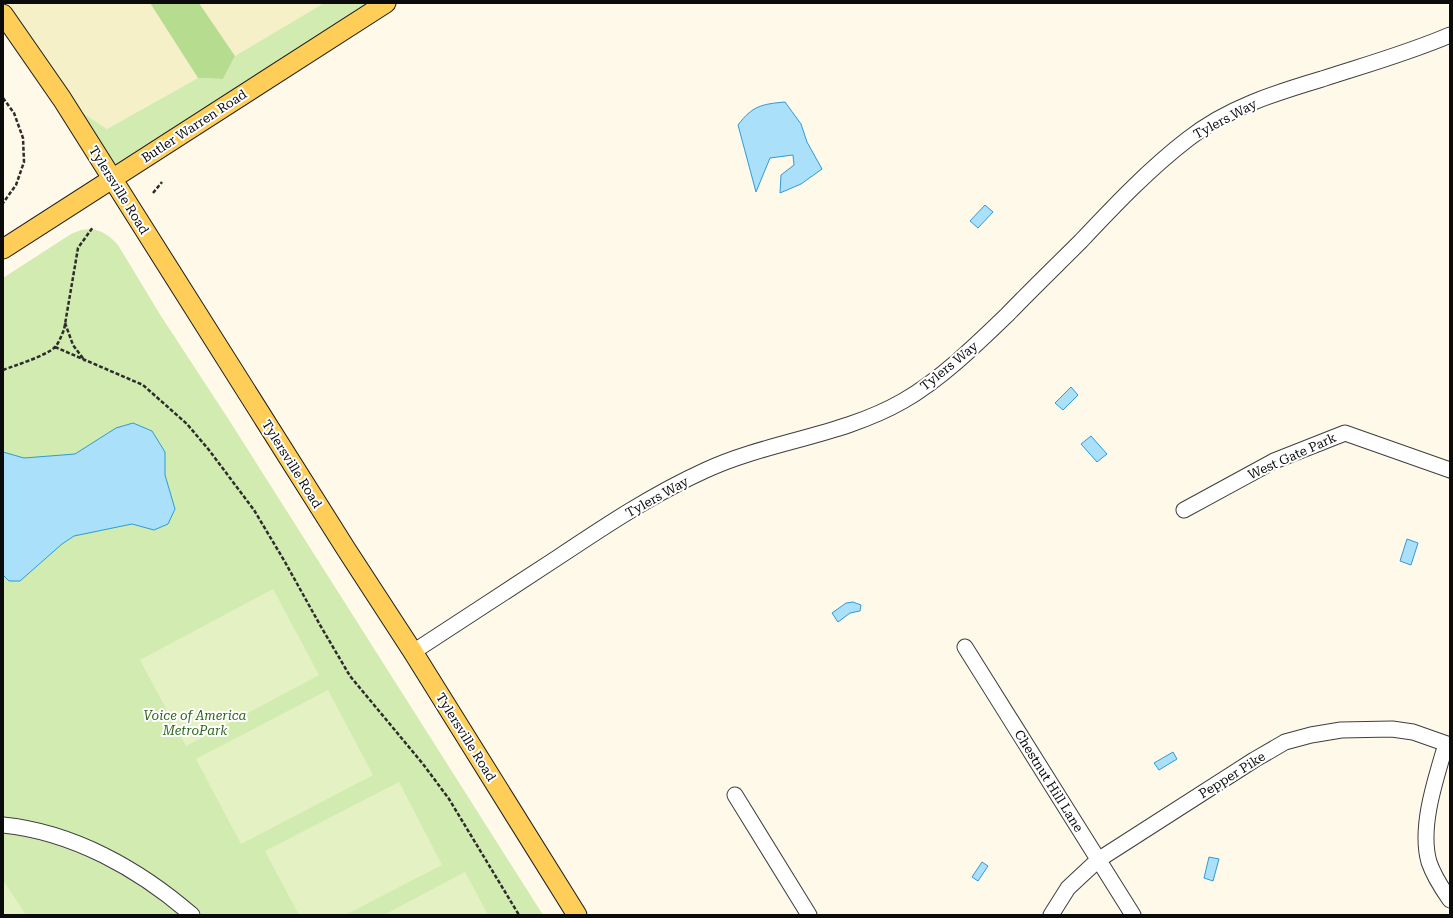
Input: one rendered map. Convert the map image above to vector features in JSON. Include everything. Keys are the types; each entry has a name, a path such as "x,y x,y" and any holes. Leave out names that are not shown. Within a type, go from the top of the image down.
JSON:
{"main road":[{"name":"Butler Warren Road","path":"3,249 386,3"},
{"name":"Tylersville Road","path":"3,14 62,99 341,543 413,652 577,915"}],"street":[{"name":"Tylers Way","path":"413,652 593,534 653,497 708,470 749,455 866,420 905,400 938,377 978,343 1125,195 1189,138 1210,123 1242,107 1281,91 1420,48 1450,35"},
{"name":"West Gate Park","path":"1184,510 1274,461 1345,433 1450,470"},
{"name":"Chestnut Hill Lane","path":"965,647 1133,915"},
{"name":"Pepper Pike","path":"1051,915 1068,888 1098,860 1254,760 1286,742 1311,735 1341,730 1392,729 1413,732 1448,744"},
{"path":"1448,744 1431,795 1426,838 1429,863 1450,900"},
{"path":"735,795 809,915"},
{"path":"3,825 23,827 106,855 162,891 192,915"}],"path":[{"path":"3,98 14,113 23,138 24,162 16,186 3,203"},
{"path":"153,193 162,182"},
{"path":"3,370 46,352 55,347 59,341 65,323 78,248 93,227"},
{"path":"65,323 73,345 86,362"},
{"path":"55,347 143,386 187,424 209,450 254,510 350,676 450,799 519,915"}],"shaded area":[{"path":"3,3 150,3 198,78 107,129 62,99 3,14"},
{"path":"199,3 324,3 235,56"}],"green space":[{"path":"150,3 199,3 235,56 223,79 198,78"},
{"path":"324,3 386,3 112,179 62,99 107,129 198,78 223,79 235,56"},
{"name":"Voice of America MetroPark","path":"91,229 106,234 118,245 161,316 229,420 543,915 3,915 3,278 71,234 81,230"},
{"path":"273,589 319,675 186,746 140,660"},
{"path":"328,690 373,775 241,844 196,759"},
{"path":"399,782 442,865 345,915 299,915 265,851"},
{"path":"465,872 488,915 384,915"},
{"path":"5,883 26,915 3,915 3,885"}],"water":[{"path":"785,102 801,124 807,142 822,169 801,184 780,193 781,175 794,165 793,155 770,158 756,192 738,125 748,114 758,107"},
{"path":"985,205 993,212 978,228 970,221"},
{"path":"1071,387 1078,395 1063,410 1055,403"},
{"path":"133,423 152,431 165,452 165,475 175,509 168,524 154,530 132,524 74,536 62,544 20,581 9,581 3,575 3,452 24,458 75,454 116,428"},
{"path":"1091,436 1107,454 1097,462 1081,444"},
{"path":"1407,539 1418,543 1411,565 1400,561"},
{"path":"853,602 861,605 860,611 850,613 838,622 832,613 846,603"},
{"path":"1173,752 1177,759 1159,770 1154,763"},
{"path":"1209,857 1219,859 1213,881 1204,878"},
{"path":"982,862 988,866 978,881 972,877"}]}
